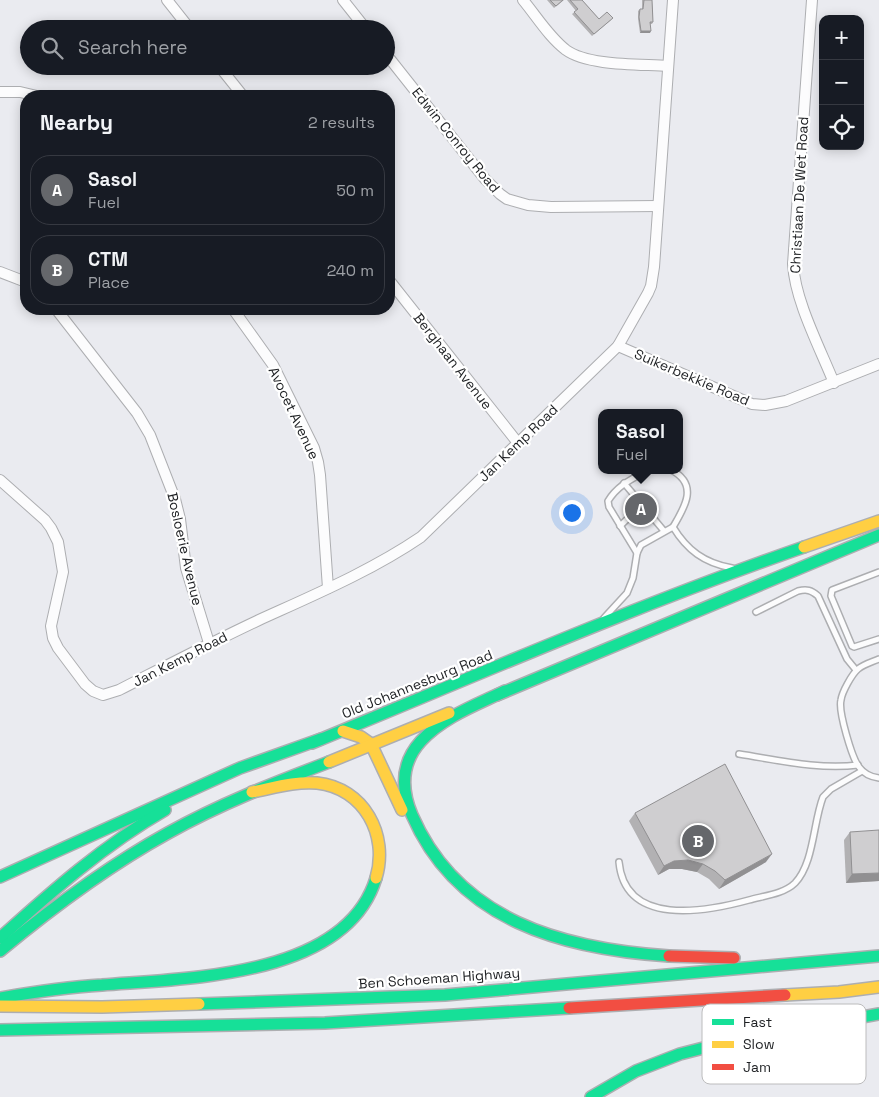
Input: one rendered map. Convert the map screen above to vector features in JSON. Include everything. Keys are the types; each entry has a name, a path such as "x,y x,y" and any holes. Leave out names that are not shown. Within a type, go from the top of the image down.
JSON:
{"main road":[{"name":"Old Johannesburg Road","path":"0,938 96,855 150,818 177,804 321,740 597,626 740,570 879,521"},
{"path":"0,951 56,905 116,863 197,818 252,792 505,691 879,535"},
{"path":"437,860 410,812 406,798 404,776 410,755 430,731 505,691"},
{"path":"343,731 361,737 371,744 415,835 437,860 465,890 512,920 555,937 608,950 659,957 706,959 782,957 879,948"},
{"path":"0,877 240,768 321,740"},
{"path":"0,998 48,990 174,980 247,971 265,967 293,956 311,948 342,929 365,903 375,883 378,871 380,849 375,825 369,814 351,796 328,785 304,784 252,792"},
{"name":"Ben Schoeman Highway","path":"0,1006 102,1007 446,995 879,956"},
{"path":"0,1030 325,1023 879,988"},
{"path":"866,1016 879,1014"},
{"path":"591,1097 654,1062 702,1047"}],"street":[{"path":"167,0 183,20"},
{"path":"343,0 359,20"},
{"path":"523,0 552,36 572,54 590,60 668,66"},
{"name":"Jan Kemp Road","path":"0,480 45,520 55,535 63,572 52,621 53,638 58,648 85,684 100,694 114,693 209,643 328,588 398,551 421,536 618,346 651,286 673,0"},
{"name":"Christiaan De Wet Road","path":"812,0 794,271 796,288 834,382"},
{"name":"Edwin Conroy Road","path":"395,65 485,179 507,199 520,204 551,207 658,206"},
{"path":"227,75 238,90"},
{"path":"0,92 20,92"},
{"path":"0,272 20,280"},
{"name":"Berghaan Avenue","path":"395,288 518,442"},
{"name":"Bosloerie Avenue","path":"61,315 137,413 150,435 175,499 180,519 186,568 209,643"},
{"name":"Avocet Avenue","path":"238,315 273,365 314,448 320,475 328,588"},
{"name":"Suikerbekkie Road","path":"618,346 752,404 765,405 780,403 879,364"}],"lane":[{"path":"637,552 609,507 608,501 613,493 624,483 641,474"},
{"path":"597,626 616,608 627,593 633,578 637,552 641,545 673,526 685,505 687,486 684,480 676,474"},
{"path":"624,483 664,531"},
{"path":"620,526 642,505"},
{"path":"673,526 679,537 697,555 711,563 740,570"},
{"path":"879,572 838,587 832,590 831,596 852,646 879,639"},
{"path":"756,612 798,591 805,589 812,591 818,596 847,658 856,670"},
{"path":"879,659 867,663 856,670 842,694 840,702 842,718 858,765 869,776 879,778"},
{"path":"739,754 826,767 841,768 858,765"},
{"path":"619,862 624,883 632,892 653,907 667,910 715,908 786,889 797,881 806,868 823,797 831,788 862,771"}],"building":[{"path":"550,0 563,0 556,6"},
{"path":"570,0 582,0 599,19 607,12 613,18 594,34 574,12 578,9"},
{"path":"644,0 652,0 653,22 650,22 651,31 641,31 639,17 640,9 643,9"},
{"path":"725,764 772,854 725,880 703,864 688,860 674,861 664,866 635,813"},
{"path":"879,830 879,873 852,874 850,832"}],"traffic: fast":[{"path":"497,695 879,535"},
{"path":"312,743 618,617 804,547"},
{"path":"505,691 460,712 439,725 414,749 406,767 406,796 412,815 432,851 457,881 486,904 518,923 553,936 591,946 669,956"},
{"path":"0,877 240,768 321,739"},
{"path":"0,951 81,888 146,846 188,822 227,803 329,762"},
{"path":"0,938 100,853 165,810"},
{"path":"0,998 64,988 218,974 259,966 298,954 332,936 359,911 376,878"},
{"path":"199,1004 445,995 879,956"},
{"path":"0,1030 325,1023 569,1008"},
{"path":"866,1016 879,1014"},
{"path":"591,1097 636,1071 680,1054 702,1048"}],"traffic: slow":[{"path":"804,547 879,521"},
{"path":"329,762 449,713"},
{"path":"343,731 361,737 371,744 402,810"},
{"path":"252,792 284,785 317,783 334,787 348,794 360,804 369,816 375,830 379,846 376,878"},
{"path":"785,995 839,992 879,987"},
{"path":"0,1006 102,1007 199,1004"}],"traffic: jam":[{"path":"669,956 734,958"},
{"path":"569,1008 785,995"}],"place":[{"name":"Sasol","path":"641,509"},
{"name":"CTM","path":"698,841"}]}
